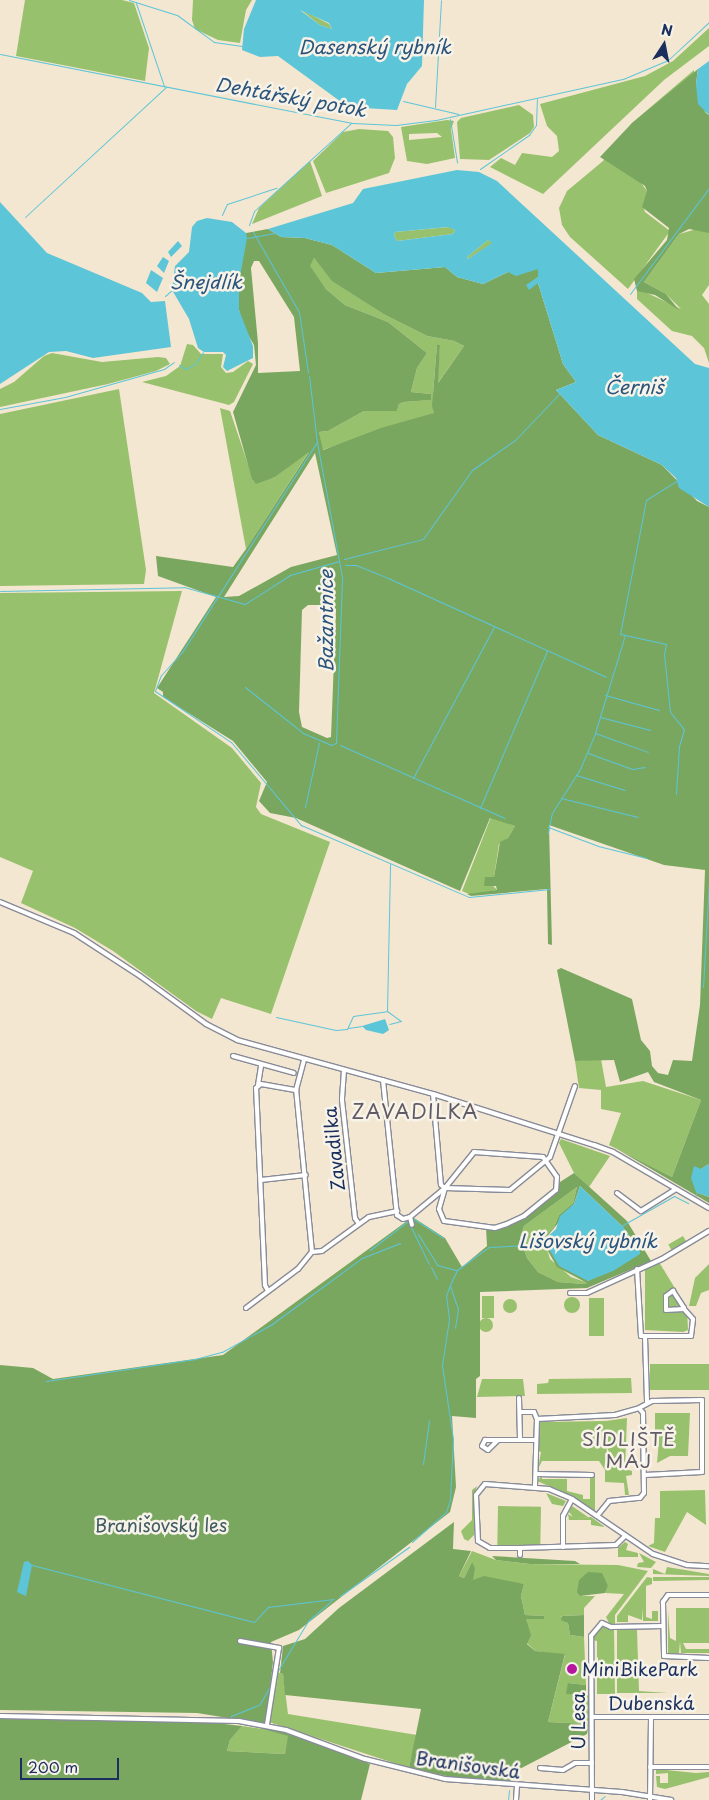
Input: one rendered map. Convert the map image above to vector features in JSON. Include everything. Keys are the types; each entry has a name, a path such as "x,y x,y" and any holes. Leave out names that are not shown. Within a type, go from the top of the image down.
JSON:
{"street":[{"path":"0,902 74,933 212,1028 237,1040 433,1094 614,1152 675,1190 709,1208"},
{"path":"233,1056 294,1073"},
{"name":"Zavadilka","path":"304,1060 296,1090 306,1175 312,1252"},
{"path":"261,1065 255,1107 261,1180 265,1285 268,1291"},
{"name":"Zavadilka","path":"344,1070 342,1100 355,1218 359,1224"},
{"path":"383,1080 399,1218 410,1217 445,1188 474,1152 543,1157 548,1161 557,1177 556,1190 524,1216 494,1228 444,1221 439,1209 445,1188"},
{"path":"258,1085 296,1090"},
{"path":"433,1094 441,1185 445,1188 507,1192 548,1161 560,1134 575,1086"},
{"name":"Zavadilka","path":"261,1180 306,1175"},
{"path":"617,1193 641,1211 675,1190"},
{"path":"246,1308 298,1269 312,1252 322,1251 359,1224 378,1213 397,1211"},
{"path":"410,1217 412,1225"},
{"path":"570,1293 587,1294 637,1269 662,1259 709,1231"},
{"path":"637,1269 640,1336 645,1338 691,1336 693,1319 684,1309 673,1291 666,1296 666,1310 684,1309"},
{"path":"645,1338 647,1402"},
{"path":"519,1398 520,1440"},
{"path":"537,1418 615,1415 639,1408 647,1402 702,1400 703,1469 698,1474 644,1475"},
{"path":"597,1516 609,1501 640,1498 644,1494 643,1412 639,1408"},
{"path":"520,1412 534,1412 537,1418 535,1486"},
{"path":"498,1440 535,1440"},
{"path":"536,1474 592,1475"},
{"path":"625,1536 616,1546 486,1548 476,1535 476,1495 485,1484 535,1486 572,1499 625,1536 661,1557 687,1565 709,1566"},
{"path":"563,1547 563,1516 572,1499"},
{"path":"520,1548 520,1555"},
{"path":"709,1594 668,1595 663,1600 664,1656 709,1658"},
{"name":"U Lesa","path":"592,1800 591,1636 607,1619"},
{"path":"601,1624 611,1627 663,1626"},
{"path":"240,1640 279,1648 267,1725"},
{"name":"Branišovská","path":"0,1716 214,1719 267,1725 382,1764 445,1779 517,1786 592,1789 671,1800"},
{"name":"Dubenská","path":"592,1717 709,1717"},
{"path":"650,1717 650,1798"},
{"path":"540,1768 563,1770 575,1763 592,1763"},
{"path":"650,1766 709,1767"},
{"path":"516,1800 517,1786"}],"green space":[{"path":"25,0 122,0 134,3 149,48 145,81 16,56"},
{"path":"193,0 252,0 246,10 240,43 218,40 195,29 192,20"},
{"path":"300,9 329,24 332,29 320,25"},
{"path":"709,28 709,46 664,80 543,194 490,167 501,158 515,165 522,153 552,157 559,151 557,136 547,126 540,104 645,76 673,61"},
{"path":"698,69 696,84 705,113 709,115 709,233 689,229 679,234 644,282 666,294 679,310 655,295 637,291 634,279 667,240 669,228 642,207 647,191 645,186 600,157 632,123"},
{"path":"694,70 694,86 709,118 709,285 702,295 709,304 709,363 704,348 692,336 672,331 637,299 637,291 643,291 681,309 666,294 644,282 679,234 697,229 643,205 645,212 670,231 628,289 570,237 562,225 559,208 567,191 603,161 632,123","holes":["617,167 650,184 647,191 639,180"]},
{"path":"519,105 533,115 534,127 530,133 489,160 460,159 457,122 461,118"},
{"path":"447,120 454,121 451,129 455,158 427,164 407,161 401,127","holes":["437,133 442,137 409,140 409,134"]},
{"path":"359,129 388,131 393,137 395,158 389,173 326,193 313,161 343,132"},
{"path":"310,161 322,196 252,224 259,208"},
{"path":"449,227 455,230 453,234 397,241 394,236 395,232"},
{"path":"268,229 281,237 305,238 332,245 376,273 445,267 457,277 483,284 508,272 538,269 538,277 529,284 538,283 563,364 576,382 556,390 598,435 662,465 697,501 709,507 709,1164 701,1169 696,1192 709,1197 709,1203 617,1149 672,1177 701,1100 654,1082 648,1072 620,1082 614,1060 575,1061 557,970 561,968 632,999 641,1040 650,1051 652,1066 658,1073 668,1075 673,1060 692,1061 700,1005 705,870 664,865 549,825 552,945 548,944 547,889 471,896 467,894 497,890 496,886 484,886 485,877 494,877 500,842 508,838 515,826 490,818 460,891 296,818 270,813 259,801 267,782 233,741 163,697 163,692 157,688 216,597 158,576 156,556 233,567 309,452 275,477 256,484 252,479 233,412 256,365 254,345 244,328 239,310 239,282 246,233","holes":["314,258 332,281 385,315 427,336 454,341 464,346 438,383 440,345 437,345 432,406 434,413 381,428 323,450 319,432 328,431 364,411 397,411 399,404 404,402 431,400 431,394 411,392 417,368 427,353 388,322 345,305 326,289 310,266","254,261 259,261 294,317 300,371 258,373 258,343 251,268","315,453 337,555 291,567 239,596 224,597","308,605 325,605 336,609 331,737 327,738 302,727 299,712 302,610"]},
{"path":"488,240 493,243 468,259 467,257"},
{"path":"314,258 333,281 385,315 427,336 454,341 464,346 437,384 440,345 437,345 433,393 435,413 322,450 319,432 328,431 364,411 397,411 399,404 430,400 431,394 411,392 417,368 427,353 388,322 345,305 326,289 309,266"},
{"path":"187,344 193,345 201,354 223,354 221,367 226,373 233,372 248,361 253,364 234,402 229,405 142,382 166,376 180,366"},
{"path":"52,353 102,362 158,357 166,358 170,364 156,371 108,384 0,407 0,389 14,382 44,356"},
{"path":"119,389 146,570 144,584 0,586 0,414"},
{"path":"220,408 230,411 254,482 275,477 310,450 246,549"},
{"path":"182,591 154,693 232,748 261,783 256,807 261,814 330,842 271,1014 221,998 212,1019 196,1011 113,951 75,928 21,903 33,871 0,857 0,593"},
{"path":"491,817 515,826 508,838 499,844 494,877 485,877 497,890 471,895 462,891"},
{"path":"601,1059 606,1087 643,1081 701,1100 672,1177 609,1145 621,1113 601,1109 601,1090 579,1088 575,1061"},
{"path":"561,1139 610,1156 589,1187 574,1173 559,1143"},
{"name":"Branišovský les","path":"574,1173 627,1221 651,1261 587,1288 480,1292 480,1376 476,1379 476,1418 452,1416 456,1487 450,1512 299,1630 271,1642 273,1662 266,1724 197,1713 0,1710 0,1365 33,1368 53,1379 223,1355 407,1221 414,1218 445,1238 462,1267 487,1246 486,1228 505,1228 525,1217 556,1192 560,1182","holes":["580,1186 622,1226 640,1250 588,1281 545,1239 574,1204","577,1187 573,1203 559,1215 554,1227 544,1238 544,1244 557,1267 587,1283 584,1284 558,1282 538,1272 527,1258 520,1238 524,1226"]},
{"path":"577,1187 573,1203 559,1215 554,1227 544,1238 550,1259 571,1277 588,1283 584,1284 558,1282 538,1272 527,1258 520,1238 524,1226"},
{"path":"683,1236 687,1243 672,1251 668,1244"},
{"path":"659,1262 687,1308 688,1330 683,1332 645,1330 645,1268"},
{"path":"709,1264 709,1290 701,1293 696,1306 689,1306 695,1278"},
{"path":"482,1296 494,1296 494,1318 482,1318"},
{"path":"572,1297 580,1305 572,1313 564,1305"},
{"path":"589,1298 604,1298 604,1336 589,1336"},
{"path":"507,1299 513,1299 517,1306 513,1313 507,1313 503,1309 503,1303"},
{"path":"486,1318 491,1320 493,1325 491,1330 486,1332 481,1330 479,1325 481,1320"},
{"path":"650,1364 709,1364 709,1390 650,1390"},
{"path":"631,1378 632,1393 537,1394 537,1384 548,1383 549,1379"},
{"path":"482,1379 523,1379 525,1396 477,1397"},
{"path":"655,1413 690,1413 688,1456 670,1456 657,1463 659,1440 655,1434"},
{"path":"627,1418 625,1469 632,1471 632,1475 626,1476 629,1495 625,1495 624,1483 605,1482 605,1470 599,1461 542,1461 538,1469 541,1452 538,1451 538,1422 606,1421"},
{"path":"590,1475 595,1476 595,1511 572,1496 537,1481 542,1476 542,1479 567,1479 567,1491 583,1495 583,1499 590,1499"},
{"path":"477,1486 474,1495 474,1535 468,1541 464,1539 461,1531 472,1520 472,1490"},
{"path":"705,1490 706,1525 687,1512 665,1552 648,1546 654,1543 655,1518 660,1518 660,1491"},
{"path":"546,1493 566,1501 563,1506 552,1504"},
{"path":"498,1506 541,1507 540,1546 497,1545"},
{"path":"572,1506 588,1517 575,1518 591,1517 605,1527 591,1525 591,1520 569,1520 568,1514 573,1517 569,1512"},
{"path":"454,1522 453,1549 471,1551 459,1576 464,1578 472,1562 475,1568 473,1580 484,1576 524,1584 521,1596 525,1615 544,1616 544,1619 526,1619 531,1635 527,1644 535,1651 565,1654 548,1722 589,1724 587,1734 510,1774 511,1782 451,1777 409,1768 421,1709 285,1695 283,1674 280,1673 283,1646 305,1639 339,1608"},
{"path":"625,1542 628,1544 626,1550 638,1553 638,1557 618,1557 618,1548"},
{"path":"472,1551 496,1560 529,1564 618,1565 648,1571 615,1615 615,1626 610,1625 606,1617 624,1594 605,1593 608,1585 580,1596 595,1596 584,1608 584,1615 561,1616 568,1623 570,1635 584,1637 586,1685 568,1683 583,1695 589,1695 589,1724 548,1722 565,1655 535,1651 527,1643 526,1619 544,1619 544,1616 525,1615 521,1596 524,1584 472,1580 472,1562 464,1578 459,1576"},
{"path":"639,1553 656,1562 651,1568 637,1567 638,1563 644,1562"},
{"path":"492,1556 575,1561 580,1564 530,1564 496,1560"},
{"path":"667,1567 709,1574 709,1576 653,1574 653,1569 665,1574"},
{"path":"588,1572 602,1573 608,1586 605,1593 580,1596 577,1592 579,1580"},
{"path":"647,1577 652,1578 652,1584 646,1586 646,1617 652,1619 652,1611 658,1611 658,1621 643,1621 643,1608 642,1620 628,1615 628,1622 617,1622 617,1616"},
{"path":"653,1577 709,1577 709,1580 653,1581"},
{"path":"676,1608 709,1608 709,1643 683,1643 686,1649 709,1649 709,1653 681,1653 680,1642 679,1653 668,1653 668,1611 670,1638 676,1641"},
{"path":"584,1615 584,1637 570,1635 568,1623 561,1620 562,1616"},
{"path":"603,1626 614,1629 615,1694 597,1694 597,1641 592,1640 596,1631"},
{"path":"640,1628 637,1630 639,1691 668,1693 617,1693 617,1629"},
{"path":"277,1672 283,1674 288,1714 417,1735 409,1768 269,1722"},
{"path":"568,1683 586,1685 586,1695 566,1694"},
{"path":"0,1719 198,1721 242,1726 230,1740 227,1751 285,1754 288,1736 260,1728 266,1728 293,1735 370,1764 361,1800 0,1800"},
{"path":"242,1726 271,1730 289,1736 285,1754 227,1751 230,1740"},
{"path":"656,1769 696,1773 709,1772 709,1777 665,1789 657,1787 656,1776 660,1776 660,1783 668,1783 668,1773 656,1774"}],"water":[{"name":"Dasenský rybník","path":"256,0 424,0 422,66 407,84 397,110 348,107 278,56 260,57 242,50 244,29","holes":["300,10 329,23 332,29 320,25"]},
{"path":"709,61 709,115 698,104 696,84 698,69"},
{"name":"Černiš","path":"457,170 479,172 497,181 695,364 709,368 709,507 679,488 676,478 662,465 598,435 556,390 576,382 563,364 538,283 529,290 526,285 538,277 538,269 516,276 508,272 483,284 457,277 445,267 376,273 332,245 305,238 281,237 268,229 353,203 363,189","holes":["448,227 455,230 453,234 397,241 394,236 395,232","488,240 492,243 468,259 467,257"]},
{"path":"0,202 47,253 142,293 151,302 165,301 171,347 93,358 66,351 49,352 0,384"},
{"name":"Šnejdlík","path":"207,218 232,222 246,233 247,238 239,282 239,310 253,346 253,358 227,371 223,367 226,355 223,352 204,352 198,348 189,319 172,290 175,266 189,252 192,227 197,221"},
{"path":"178,241 182,246 171,257 168,252"},
{"path":"163,257 169,261 164,273 157,266"},
{"path":"151,270 163,278 157,292 146,283"},
{"path":"385,1019 389,1030 383,1034 366,1030 362,1026"},
{"path":"709,1164 709,1197 696,1192 691,1178 694,1166 701,1169"},
{"name":"Lišovský rybník","path":"580,1186 622,1226 640,1250 640,1254 613,1271 588,1281 559,1266 545,1239 556,1229 560,1216 574,1204"},
{"path":"28,1561 32,1565 26,1596 17,1592 24,1562"}],"waterway":[{"path":"129,0 177,15 214,42 244,46"},
{"path":"435,107 441,0"},
{"path":"136,3 164,86"},
{"name":"Dehtářský potok","path":"0,54 352,123 396,125 436,120 623,79 668,60 709,22"},
{"path":"25,217 166,87"},
{"path":"480,169 529,135 536,125 537,99"},
{"path":"403,101 459,114"},
{"path":"450,119 457,162"},
{"path":"249,225 254,211 351,123"},
{"path":"222,215 227,204 276,188"},
{"path":"630,294 709,188"},
{"path":"253,232 299,312 308,372"},
{"path":"247,238 274,233"},
{"path":"165,296 172,290"},
{"path":"179,365 186,369 195,364 203,352"},
{"path":"0,409 65,397 164,369 174,362"},
{"path":"309,376 317,442 182,652 161,675 155,691 231,742 301,825 469,897 550,889"},
{"path":"344,559 423,539 472,470 515,440 559,394"},
{"name":"Bažantnice","path":"245,687 303,733 331,745 336,743 342,577 317,442"},
{"path":"548,833 552,813 580,769 595,733 625,635 620,634 646,500 677,481"},
{"path":"0,591 184,587 245,604 290,575 339,561"},
{"path":"345,565 356,565 388,578 606,677"},
{"path":"413,778 494,627"},
{"path":"625,635 666,644 664,654 670,712 684,729 679,746 676,794"},
{"path":"480,808 547,651"},
{"path":"605,695 659,710"},
{"path":"600,717 650,730"},
{"path":"595,733 648,752"},
{"path":"305,807 319,742"},
{"name":"Bažantnice","path":"340,745 505,818"},
{"path":"588,753 632,769 645,767"},
{"path":"576,775 625,790"},
{"path":"561,798 638,817"},
{"path":"548,827 598,846 647,858"},
{"path":"276,1017 336,1030 347,1029 353,1016 387,1011 390,864"},
{"path":"703,987 709,879"},
{"path":"387,1011 401,1021 389,1024"},
{"path":"348,1028 362,1026"},
{"path":"695,1197 697,1192"},
{"path":"621,1226 674,1196 688,1203"},
{"path":"414,1219 443,1238"},
{"path":"370,1250 408,1221"},
{"path":"411,1227 429,1264"},
{"path":"418,1234 437,1265 456,1270"},
{"path":"46,1381 195,1359 222,1352 272,1324 362,1258 400,1243"},
{"path":"412,1542 446,1512 450,1500 453,1439 442,1365 449,1319 446,1296 450,1285 457,1270 489,1247 547,1244"},
{"path":"431,1267 437,1279"},
{"path":"450,1286 458,1309 455,1328"},
{"path":"423,1464 429,1420"},
{"path":"340,1596 409,1547"},
{"path":"32,1565 254,1622 268,1607 334,1599"},
{"path":"277,1672 308,1621 332,1600"},
{"path":"231,1720 231,1716 260,1704 272,1682"},
{"path":"508,1800 509,1790"},
{"path":"600,1800 605,1796"}],"place":[{"name":"MiniBikePark","path":"572,1669"}],"district":[{"name":"ZAVADILKA","path":"415,1111"},
{"name":"SÍDLIŠTĚ MÁJ","path":"629,1450"}]}
